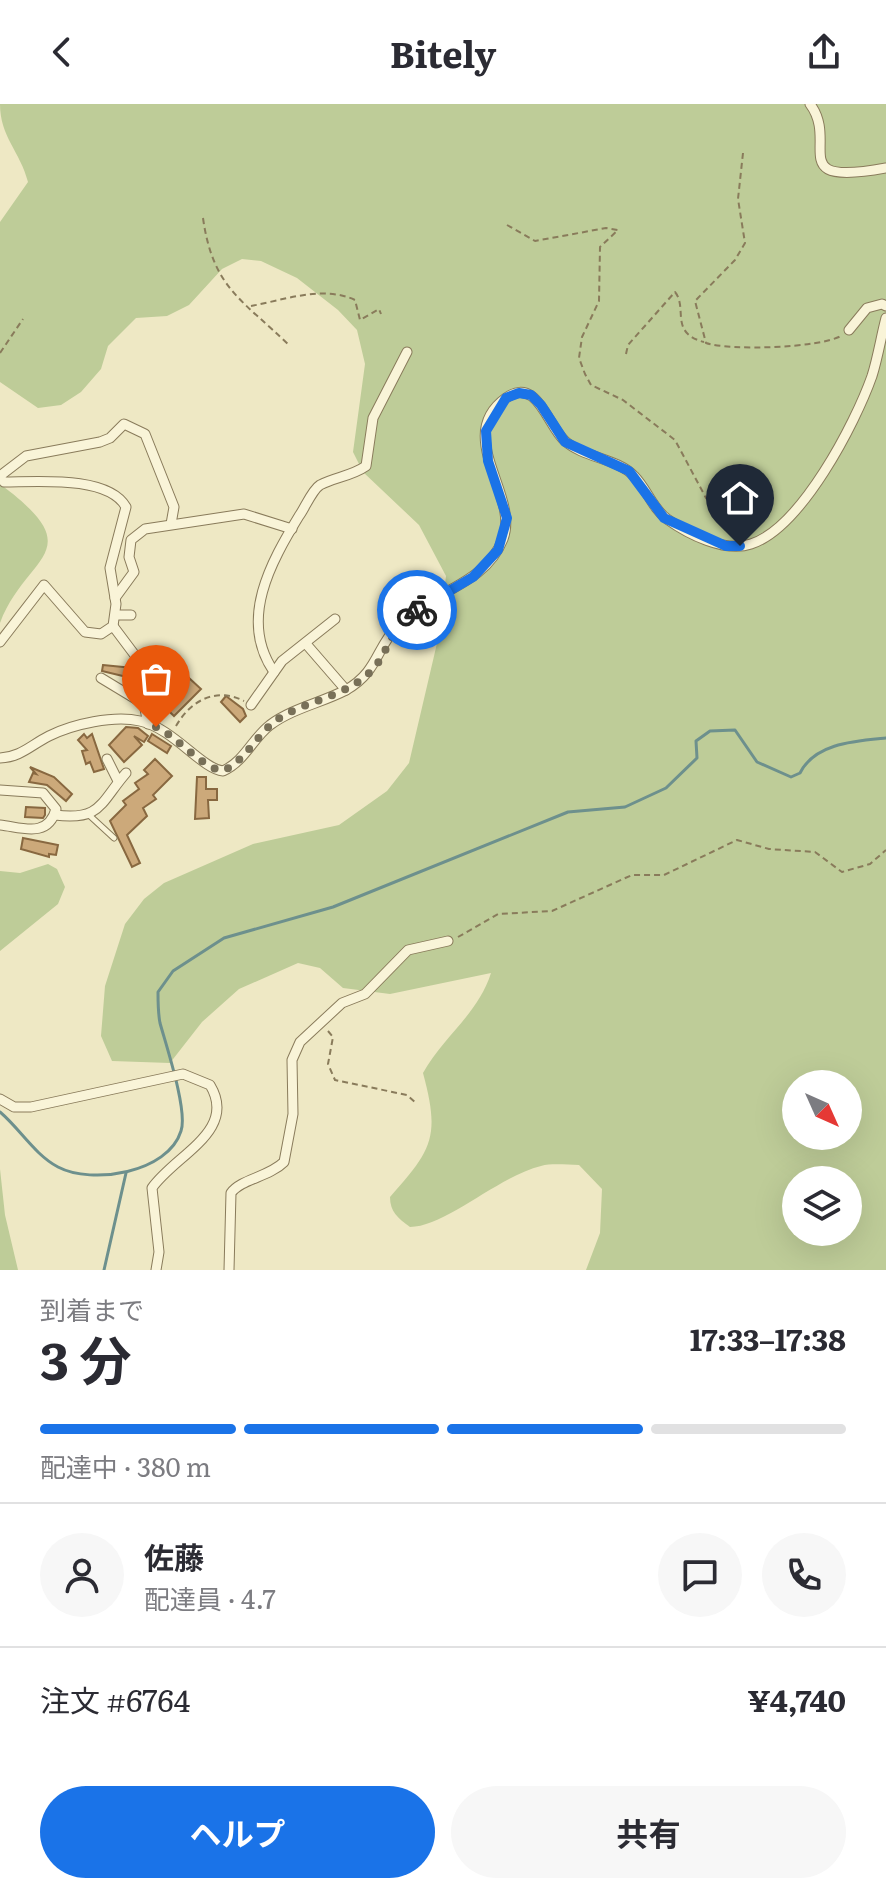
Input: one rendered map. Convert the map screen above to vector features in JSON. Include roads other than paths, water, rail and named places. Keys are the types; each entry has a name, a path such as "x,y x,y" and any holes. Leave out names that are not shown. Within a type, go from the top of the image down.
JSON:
{"street":[{"path":"810,104 817,116 818,156 823,165 840,173 886,168"},
{"path":"849,330 867,308 877,304 886,306"},
{"path":"0,758 16,757 63,730 123,720 148,724 172,735 212,768 223,771 245,755 263,730 280,718 346,690 374,667 401,621 473,577 498,550 507,518 488,461 486,431 506,398 519,393 531,395 541,405 565,442 629,471 664,518 726,546 752,544 780,527 810,493 881,359 886,318"},
{"path":"274,672 259,641 259,599 269,569 318,486 366,466 373,418 407,352"},
{"path":"0,642 44,585 85,632 101,634 113,626 117,615 110,568 126,511 123,501 107,493 59,480 4,482 0,477 26,456 100,442 110,438 124,424 145,434 174,507 171,524"},
{"path":"115,598 134,572 129,557 131,540 145,529 171,524 201,524 251,514 292,529"},
{"path":"117,615 131,615"},
{"path":"251,705 282,661 307,645 335,619"},
{"path":"113,626 146,670"},
{"path":"307,645 346,690"},
{"path":"101,678 139,699 146,709 148,724"},
{"path":"107,759 118,781"},
{"path":"0,825 35,830 55,815 81,818 89,815 109,797 126,773"},
{"path":"0,790 43,793 54,805 55,815"},
{"path":"229,1270 231,1193 239,1185 266,1176 284,1162 293,1114 292,1060 300,1042 342,1003 365,994 408,950 448,941"},
{"path":"0,1099 14,1107 31,1107 183,1074 210,1085 219,1111 215,1126 152,1188 159,1252 156,1270"}],"lane":[{"path":"89,815 114,838"}],"waterway":[{"path":"0,1112 42,1156 58,1167 90,1175 108,1175 145,1166 173,1145 182,1122 182,1109 160,1023 158,992 173,971 224,938 333,907 568,812 625,807 666,788 697,758 696,741 710,731 735,730 757,762 791,777 800,773 815,755 837,745 886,738"},
{"path":"104,1270 126,1173"}]}
